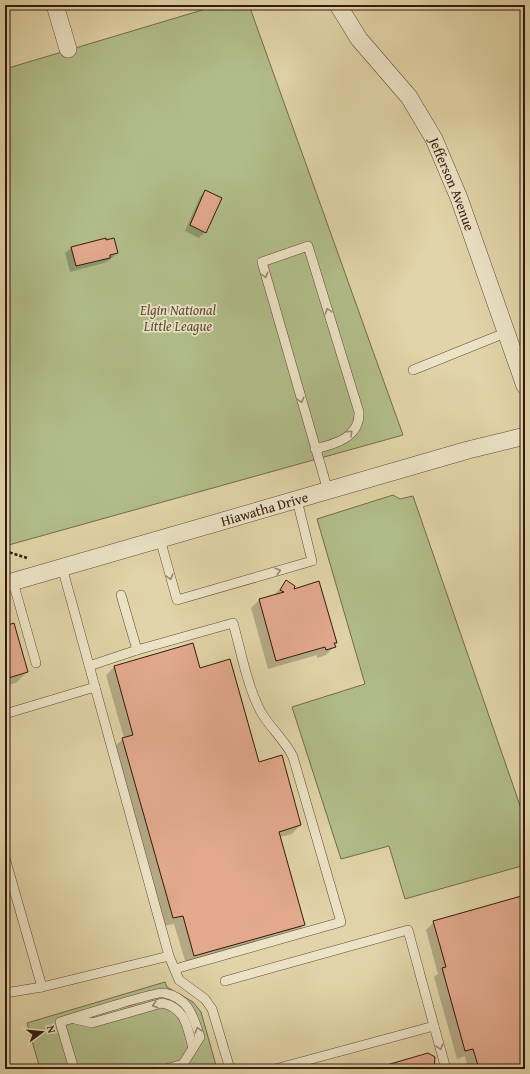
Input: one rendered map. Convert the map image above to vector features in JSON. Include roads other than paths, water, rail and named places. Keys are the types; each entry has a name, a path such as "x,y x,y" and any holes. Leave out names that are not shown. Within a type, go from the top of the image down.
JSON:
{"street":[{"path":"55,5 68,49"},
{"name":"Jefferson Avenue","path":"338,5 359,39 413,103 434,139 459,198 505,333 525,386"},
{"name":"Hiawatha Drive","path":"9,583 468,450 525,436"}],"lane":[{"path":"316,449 338,442 351,434 359,418 359,412 308,246 262,262 328,491"},
{"path":"413,370 505,333"},
{"path":"160,539 177,600 312,561 297,500"},
{"path":"62,567 169,956 174,969 182,982 205,999 212,1009 230,1069"},
{"path":"9,583 36,663"},
{"path":"121,595 137,650"},
{"path":"89,666 137,650 233,623 257,702 266,719 283,740 293,757 341,922 174,969"},
{"path":"5,714 95,687"},
{"path":"5,858 42,987"},
{"path":"225,982 408,930 446,1069"},
{"path":"5,994 42,987 169,956"},
{"path":"74,1069 60,1022 162,992 182,1001 193,1013 200,1037 184,1067 166,1069"},
{"path":"275,1069 434,1026"}],"park label":[{"name":"Elgin National Little League","path":"178,318"}]}
